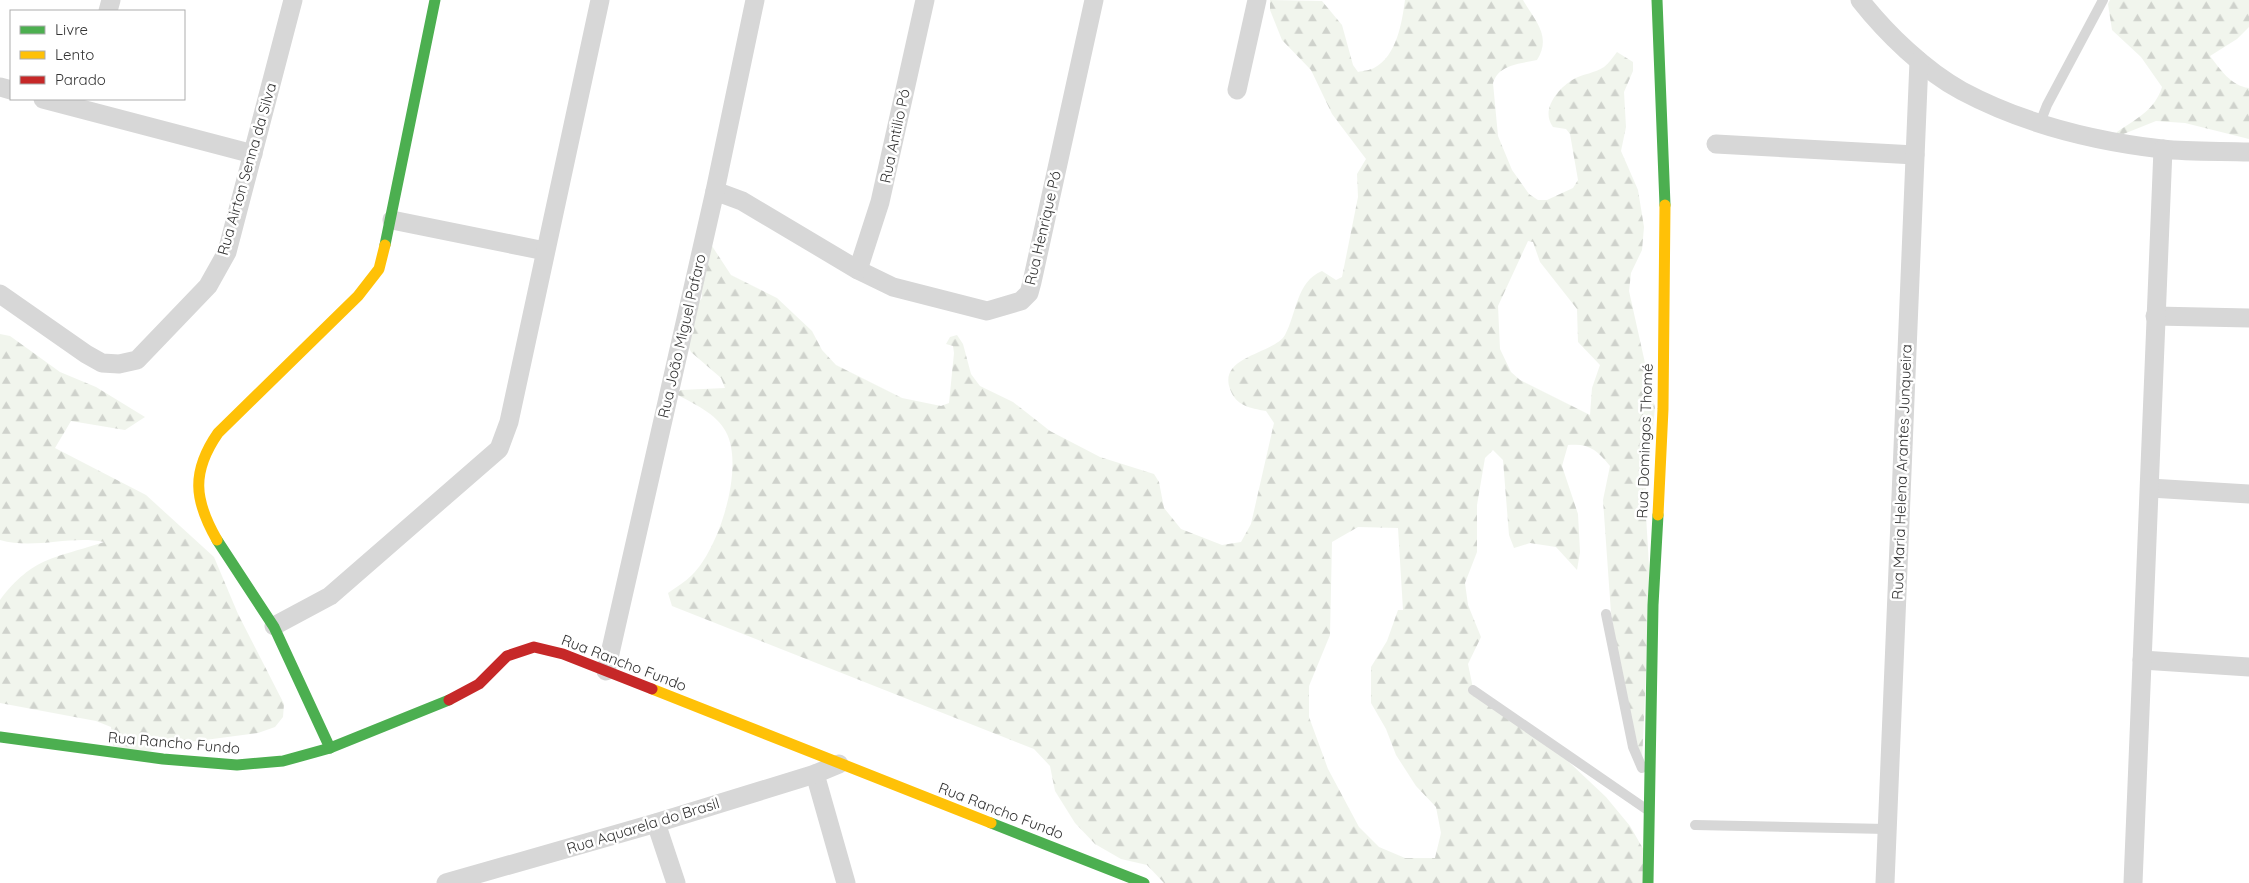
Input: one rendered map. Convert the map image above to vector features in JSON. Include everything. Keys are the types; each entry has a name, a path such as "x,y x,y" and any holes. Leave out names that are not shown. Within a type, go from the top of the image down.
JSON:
{"street":[{"name":"Rua Airton Senna da Silva","path":"0,294 86,354 102,363 119,364 137,360 208,286 227,252 293,0"},
{"path":"330,748 318,726 274,626 218,540 203,510 198,482 200,463 207,448 218,433 358,296 379,268 392,220 434,0"},
{"path":"274,626 330,596 499,449 509,422 600,0"},
{"name":"Rua Antilio Pó","path":"858,270 880,202 925,0"},
{"name":"Rua Henrique Pó","path":"715,191 742,200 858,270 893,287 988,311 1021,301 1029,293 1094,0"},
{"path":"1237,90 1257,0"},
{"name":"Rua Domingos Thomé","path":"1648,883 1653,604 1663,409 1665,224 1656,0"},
{"path":"1860,0 1919,62 1960,90 2005,111 2040,123 2109,141 2163,149 2249,152"},
{"name":"Rua João Miguel Pafaro","path":"606,671 715,191 751,1"},
{"name":"Rua Maria Helena Arantes Junqueira","path":"1885,883 1919,62"},
{"path":"51,100 83,104 253,154"},
{"path":"1716,144 1915,155"},
{"path":"2132,883 2163,149"},
{"path":"392,220 545,251"},
{"path":"2155,316 2249,318"},
{"path":"2150,488 2249,494"},
{"name":"Rua Rancho Fundo","path":"0,737 163,760 237,765 283,761 330,748 463,694 479,684 507,656 534,647 563,654 1144,883"},
{"path":"2142,660 2249,667"},
{"name":"Rua Aquarela do Brasil","path":"446,883 494,876 815,774 839,764"},
{"path":"815,774 846,883"},
{"path":"656,823 676,883"}],"lane":[{"path":"2040,123 2047,105 2103,0"},
{"path":"1606,614 1633,746 1650,785"},
{"path":"1473,690 1649,811"},
{"path":"1695,824 1887,829"}],"green space":[{"path":"1270,0 1322,1 1342,25 1353,65 1358,72 1374,68 1382,63 1388,55 1397,38 1405,0 1523,0 1540,29 1543,43 1541,51 1537,60 1505,68 1493,83 1498,136 1512,170 1529,194 1538,200 1547,200 1573,188 1578,180 1570,134 1566,129 1553,127 1550,120 1550,107 1557,94 1574,79 1604,67 1617,52 1633,62 1633,71 1624,92 1626,127 1621,151 1638,190 1644,227 1642,250 1631,273 1629,291 1655,408 1645,498 1650,583 1642,762 1625,698 1611,613 1603,500 1610,466 1601,456 1592,449 1582,445 1568,445 1562,466 1578,514 1580,552 1577,570 1556,547 1530,543 1514,548 1509,535 1503,460 1493,450 1485,458 1477,505 1477,552 1465,583 1468,605 1481,637 1468,664 1474,693 1553,747 1606,797 1630,826 1649,859 1649,883 1164,883 1147,865 1121,859 1095,844 1075,823 1055,791 1050,766 1034,749 672,606 668,593 692,575 702,563 720,528 731,486 731,447 722,425 711,414 676,394 681,390 725,388 721,378 691,352 685,339 687,317 702,298 700,269 702,250 712,246 731,275 777,298 812,331 822,350 836,365 902,398 941,406 949,403 954,353 953,346 946,344 950,337 957,335 963,344 971,374 980,386 1013,402 1050,431 1100,457 1154,474 1159,482 1164,508 1181,529 1222,545 1241,542 1251,524 1274,423 1266,411 1240,403 1230,389 1228,378 1232,369 1239,362 1270,347 1285,335 1302,290 1313,276 1322,271 1336,280 1342,277 1358,197 1357,174 1366,159 1332,114 1311,70 1282,40 1270,10","holes":["1528,241 1533,242 1540,262 1577,309 1578,342 1600,365 1592,388 1590,415 1520,380 1511,372 1500,349 1498,306","1358,527 1398,528 1403,610 1398,610 1387,641 1371,667 1371,703 1386,729 1396,755 1416,786 1436,807 1441,833 1435,858 1405,858 1379,847 1359,827 1328,769 1309,717 1309,686 1330,635 1332,542"]},
{"path":"2110,0 2249,0 2249,27 2237,39 2210,56 2231,80 2243,87 2249,88 2249,139 2185,123 2156,121 2116,137 2117,132 2150,108 2162,87 2141,57 2112,30 2108,4"},
{"path":"0,334 10,336 60,372 96,387 145,417 125,430 71,421 55,448 146,495 214,557 238,614 284,704 283,717 275,727 258,733 182,743 141,753 113,746 111,727 96,721 0,703 0,600 24,575 47,560 104,542 78,540 26,544 0,540"}],"traffic: fast":[{"path":"385,245 435,0"},
{"path":"1657,0 1665,205"},
{"path":"1648,883 1653,605 1658,515"},
{"path":"217,540 274,627 330,748"},
{"path":"0,737 163,759 237,765 283,761 330,748 449,700"},
{"path":"991,823 1144,883"}],"traffic: slow":[{"path":"1658,515 1663,409 1665,205"},
{"path":"217,540 209,526 200,499 200,473 209,447 218,433 358,296 379,269 385,245"},
{"path":"652,689 991,823"}],"traffic: jam":[{"path":"449,700 479,684 507,656 534,647 563,654 652,689"}]}
